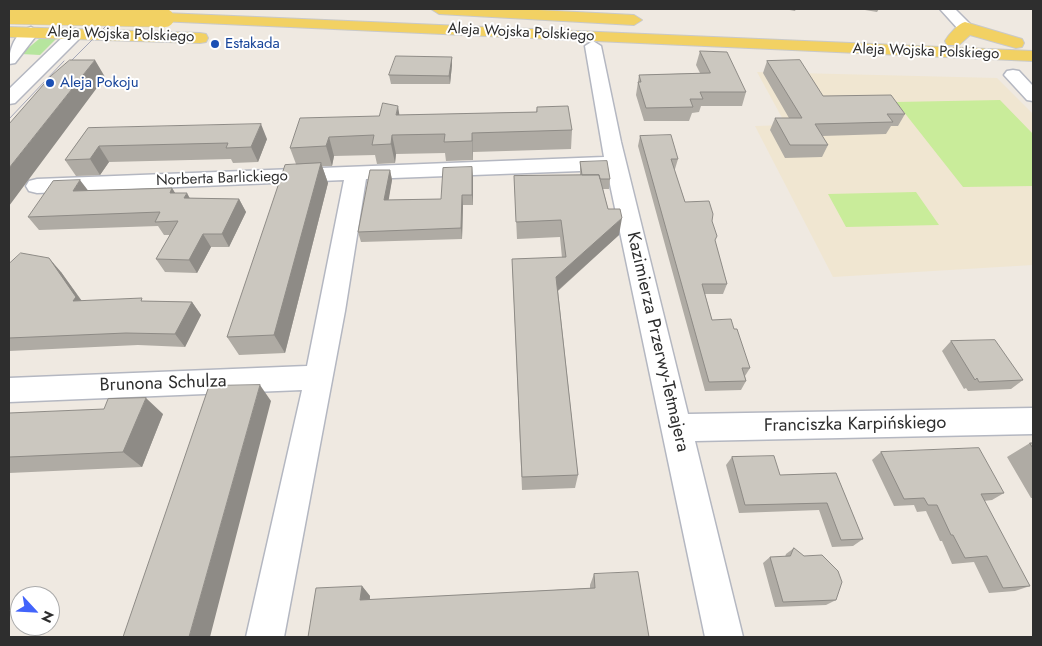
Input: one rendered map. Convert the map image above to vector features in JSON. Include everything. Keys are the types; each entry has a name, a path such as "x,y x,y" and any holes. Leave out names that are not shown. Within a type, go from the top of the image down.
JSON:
{"main road":[{"path":"9,16 19,9"},
{"path":"31,32 58,9"},
{"path":"76,9 65,19 67,34 103,9"},
{"name":"Aleja Wojska Polskiego","path":"198,9 695,36"},
{"path":"438,9 646,21"},
{"path":"154,37 144,33 140,28 162,13"},
{"name":"Aleja Wojska Polskiego","path":"9,16 162,13 955,47 1032,52"},
{"path":"663,24 695,36"},
{"path":"1016,43 981,34 964,27 964,31 955,47 1012,75 1011,71 1014,66 1032,52"},
{"name":"Aleja Wojska Polskiego","path":"9,32 212,38"},
{"name":"Aleja Wojska Polskiego","path":"290,40 658,48 695,36"},
{"name":"Aleja Wojska Polskiego","path":"955,47 1016,43 1032,52"}],"street":[{"path":"947,9 964,27"},
{"path":"11,52 31,32"},
{"path":"9,100 67,34"},
{"name":"Kazimierza Przerwy-Tetmajera","path":"593,46 616,163 724,637"},
{"path":"1012,75 1033,96"},
{"name":"Norberta Barlickiego","path":"38,186 616,163"},
{"path":"265,637 318,377 356,174"},
{"name":"Brunona Schulza","path":"9,390 318,377"},
{"name":"Franciszka Karpińskiego","path":"677,428 1033,420"}],"shaded area":[{"path":"757,72 997,78 1033,114 1033,265 833,277 755,126 786,125"}],"green space":[{"path":"39,39 56,39 40,55 21,54"},
{"path":"1000,100 1033,134 1033,186 963,187 896,102"},
{"path":"916,192 939,225 846,227 828,194"}],"building":[{"path":"700,51 727,52 746,92 700,92 703,99 690,99 693,107 646,108 638,82 641,82 639,75 710,73"},
{"path":"396,56 452,57 449,76 389,75"},
{"path":"70,60 95,60 9,168 9,124 51,76"},
{"path":"800,60 823,96 891,95 905,114 887,114 893,122 815,124 828,145 790,145 775,118 802,118 767,61"},
{"path":"383,103 398,106 396,115 537,112 537,107 568,106 572,130 472,133 472,141 444,142 445,134 392,135 391,144 372,145 374,135 329,137 326,146 290,148 300,118 379,116"},
{"path":"261,124 251,147 226,148 228,143 99,146 90,159 65,160 88,128"},
{"path":"671,135 678,159 671,159 685,202 709,201 713,214 712,221 717,236 715,240 727,284 702,284 712,320 731,319 734,329 737,329 750,368 742,368 746,381 709,382 640,136"},
{"path":"607,161 610,179 600,179 599,175 582,175 580,162"},
{"path":"321,163 274,335 227,337 285,165"},
{"path":"472,167 472,195 462,195 461,228 358,232 370,170 390,170 384,200 441,199 443,168"},
{"path":"599,175 608,209 620,209 622,218 556,277 578,475 522,477 512,259 566,257 561,220 516,222 514,176"},
{"path":"80,180 73,191 172,188 170,193 187,193 184,198 239,199 222,234 203,234 189,260 156,259 178,221 155,222 160,212 28,217 53,181"},
{"path":"21,253 49,258 76,297 73,301 142,298 141,301 192,302 175,334 126,333 9,338 9,264"},
{"path":"995,340 1023,380 979,382 977,378 975,380 951,341"},
{"path":"260,385 189,637 123,637 209,386"},
{"path":"146,398 123,452 9,457 9,413 104,409 108,399"},
{"path":"979,448 1004,493 981,494 1030,586 1003,588 987,556 965,558 953,535 951,535 937,505 928,505 924,498 904,499 881,452"},
{"path":"774,456 780,475 836,473 863,539 841,540 827,503 745,505 732,457"},
{"path":"794,548 804,556 822,555 838,571 842,582 836,600 783,602 770,557 790,556"},
{"path":"638,572 649,637 308,637 316,588 362,586 360,600 595,588 594,574"}],"tram line":[{"path":"61,71 123,9"},
{"path":"9,119 64,61"}],"place":[{"name":"Estakada","path":"215,44"},
{"name":"Aleja Pokoju","path":"50,83"}]}
